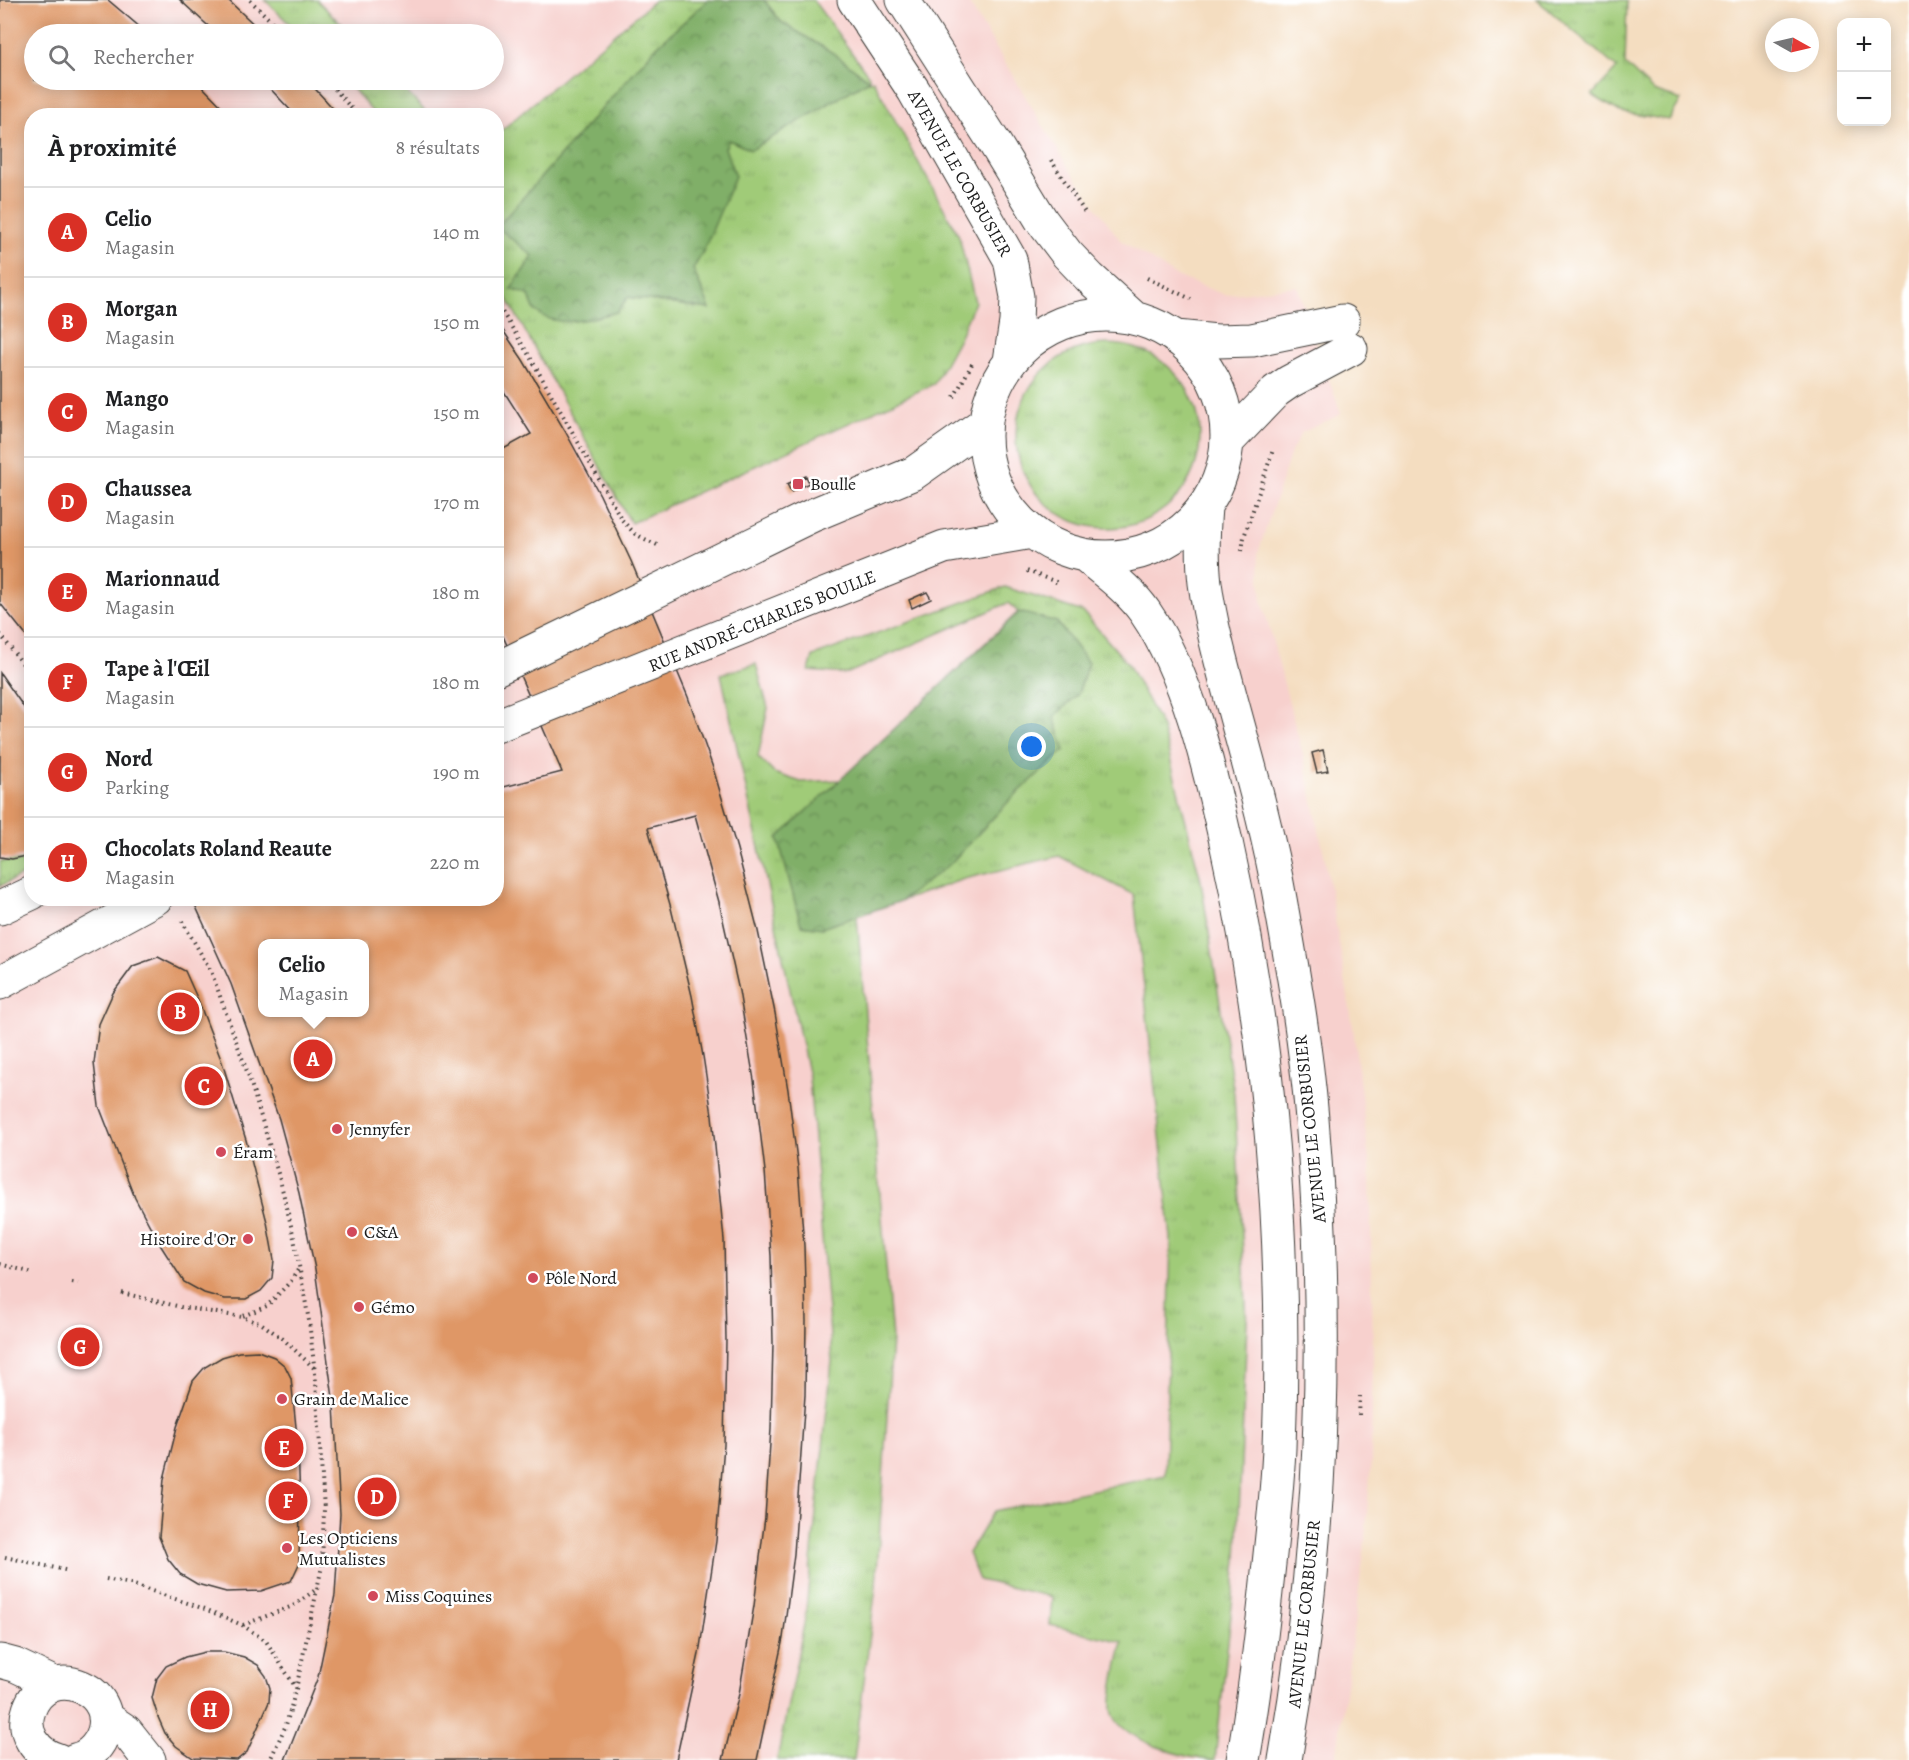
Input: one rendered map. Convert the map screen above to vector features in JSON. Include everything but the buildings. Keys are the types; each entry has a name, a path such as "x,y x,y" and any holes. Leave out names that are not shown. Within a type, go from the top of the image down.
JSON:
{"street":[{"name":"AVENUE LE CORBUSIER","path":"854,0 914,91 1010,259 1017,297 1010,361"},
{"path":"903,0 1042,221 1090,278 1134,318"},
{"path":"1104,314 1134,318 1163,329 1176,337 1198,358 1215,383 1224,412 1227,442 1221,476 1204,507 1181,531 1140,553 1113,558 1086,556 1057,548 1032,532 1010,510 994,483 987,459 984,434 986,422 994,390 1010,361 1021,349 1045,331 1073,319 1104,314"},
{"path":"1176,337 1217,341 1347,335 1276,391 1227,442"},
{"path":"504,665 813,515 914,473 986,422"},
{"name":"AVENUE LE CORBUSIER","path":"1204,507 1202,544 1204,580 1211,620 1280,895 1311,1116 1320,1234 1322,1318 1317,1487 1295,1701 1285,1760"},
{"name":"RUE ANDRÉ-CHARLES BOULLE","path":"504,723 944,547 1032,532"},
{"path":"1086,556 1143,608 1168,651 1182,684 1204,752 1240,907 1264,1063 1271,1125 1278,1239 1281,1369 1279,1449 1275,1509 1254,1703 1243,1760"},
{"path":"0,908 24,897"},
{"path":"0,983 164,906"},
{"path":"0,1662 15,1665 55,1684"},
{"path":"89,1751 102,1705 94,1694 83,1687 66,1682 44,1689 29,1709 27,1721 29,1734 38,1750 46,1756 89,1751 126,1731 149,1760"},
{"path":"0,1712 29,1734"}],"path":[{"path":"250,0 274,24"},
{"path":"336,90 351,108"},
{"path":"504,315 622,520 634,534 659,546"},
{"path":"950,403 973,364"},
{"path":"1022,570 1068,586"},
{"path":"0,634 24,666"},
{"path":"167,906 211,971 249,1077 280,1180 294,1238 309,1321 324,1509 322,1566 297,1689 286,1725 270,1760"},
{"path":"0,1264 33,1273"},
{"path":"242,1317 267,1306 291,1281 299,1268"},
{"path":"72,1282 78,1283"},
{"path":"122,1293 182,1307 242,1317 262,1324 314,1368"},
{"path":"5,1557 69,1571"},
{"path":"106,1579 131,1584 197,1606 242,1625 266,1641 297,1689"},
{"path":"242,1625 293,1605 318,1588"}],"shaded area":[{"path":"0,0 967,0 1071,172 1120,240 1176,276 1225,295 1297,286 1341,414 1301,433 1291,452 1258,553 1262,601 1303,755 1325,859 1353,1027 1370,1169 1373,1356 1371,1461 1364,1552 1336,1760 0,1760"}],"green space":[{"path":"265,0 317,0 341,24 290,24"},
{"path":"655,0 708,0 657,46 504,220 504,128"},
{"path":"708,0 764,0 781,22 833,53 869,80 751,150 729,140 725,148 735,176 704,250 693,269 710,309 628,297 617,312 597,317 565,321 545,317 536,311 529,295 511,289 533,256 504,233 504,219 657,46"},
{"path":"764,0 813,0 869,76 869,80 833,53 781,22"},
{"path":"1537,0 1627,0 1625,64 1653,91 1681,100 1669,120 1620,112 1592,95 1617,68"},
{"path":"873,80 959,236 975,302 934,384 631,523 504,293 504,232 533,256 512,288 529,295 535,311 628,297 709,309 693,269 704,250 724,148 729,140 751,150 865,82"},
{"path":"354,90 405,90 422,108 369,108"},
{"path":"1108,344 1143,351 1173,371 1193,401 1200,436 1193,471 1173,501 1143,521 1108,528 1073,521 1043,501 1023,471 1016,436 1023,401 1043,371 1073,351"},
{"path":"1005,587 1083,612 1128,664 1162,727 1201,881 1234,1094 1247,1322 1237,1560 1215,1760 1173,1752 1140,1739 1127,1730 1117,1721 1112,1710 1114,1686 1123,1642 1050,1625 1052,1597 979,1580 968,1553 994,1511 1165,1475 1171,1238 1134,895 1059,856 964,879 857,916 892,1339 876,1586 854,1760 777,1760 805,1619 832,1361 809,1077 721,674 756,664 768,708 758,757 774,773 801,782 840,780 1018,612 1008,603 846,674 809,671 813,656"},
{"path":"1019,612 1057,622 1088,663 1078,694 1054,717 1065,750 1009,801 949,865 901,901 822,928 801,925 778,838"},
{"path":"0,861 24,861 24,874 0,886"}],"place":[{"name":"Boulle","path":"798,484"},
{"name":"Morgan","path":"180,1012"},
{"name":"Celio","path":"313,1059"},
{"name":"Mango","path":"204,1086"},
{"name":"Jennyfer","path":"337,1129"},
{"name":"Éram","path":"221,1152"},
{"name":"C&A","path":"352,1232"},
{"name":"Histoire d'Or","path":"248,1239"},
{"name":"Pôle Nord","path":"533,1278"},
{"name":"Gémo","path":"359,1307"},
{"name":"Nord","path":"80,1347"},
{"name":"Grain de Malice","path":"282,1399"},
{"name":"Marionnaud","path":"284,1448"},
{"name":"Chaussea","path":"377,1497"},
{"name":"Tape à l'Œil","path":"288,1501"},
{"name":"Les Opticiens Mutualistes","path":"287,1548"},
{"name":"Miss Coquines","path":"373,1596"},
{"name":"Chocolats Roland Reaute","path":"210,1710"}]}
